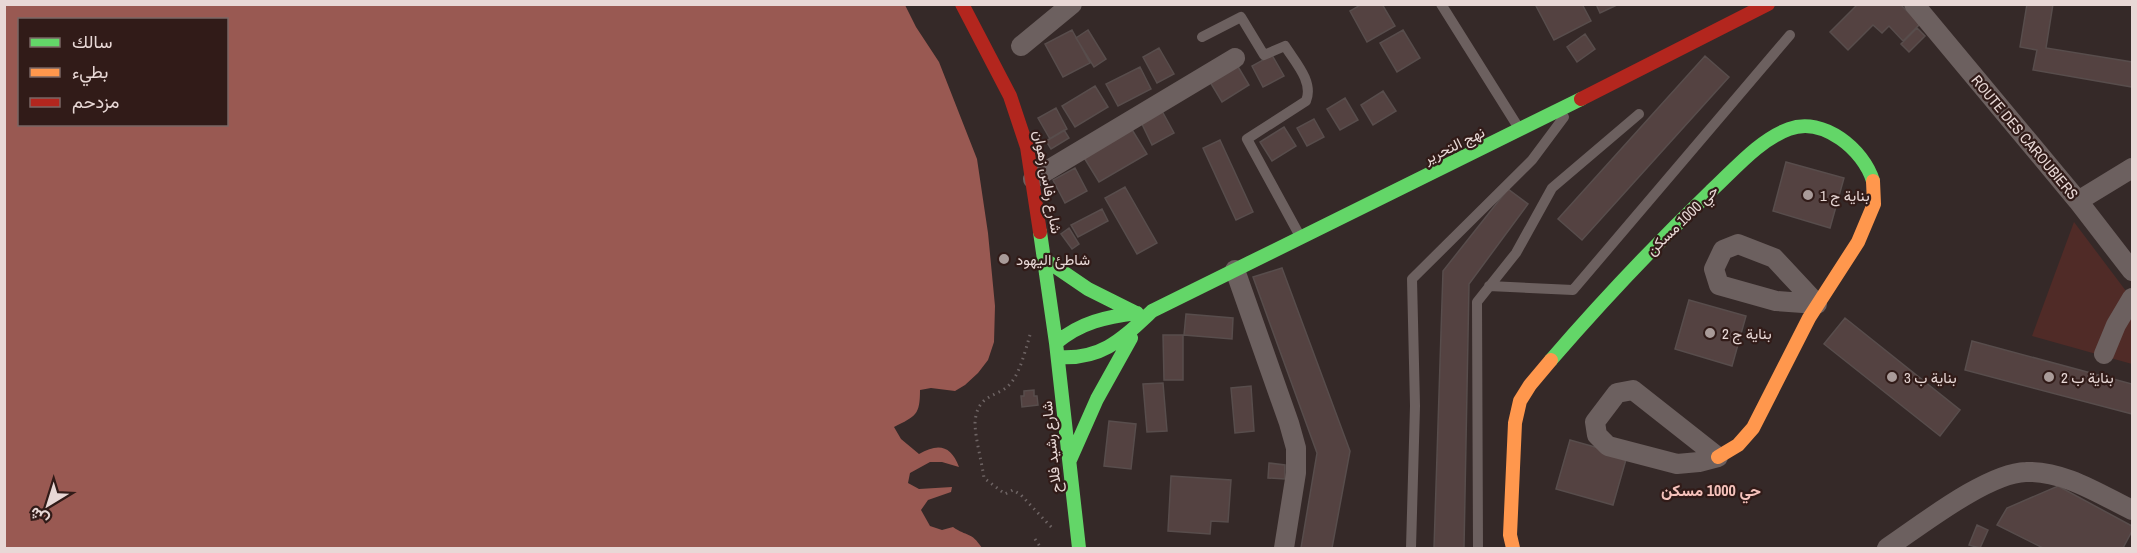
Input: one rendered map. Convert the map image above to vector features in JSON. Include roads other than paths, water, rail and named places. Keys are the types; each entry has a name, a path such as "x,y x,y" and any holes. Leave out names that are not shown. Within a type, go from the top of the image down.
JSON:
{"street":[{"name":"شارع رفاس زهوان","path":"962,4 1010,96 1027,147 1057,350"},
{"path":"1021,46 1072,4"},
{"name":"نهج التحرير","path":"1143,315 1113,346 1103,352 1081,359 1057,350 1072,329 1091,321 1143,315 1520,130 1768,4"},
{"name":"ROUTE DES CAROUBIERS","path":"1914,4 2078,201 2133,271"},
{"path":"1033,179 1235,58"},
{"name":"حي 1000 مسكن","path":"1513,549 1510,535 1515,423 1520,401 1530,385 1654,245 1771,138 1798,126 1823,130 1843,139 1862,154 1872,175 1874,203 1864,229 1817,304 1750,433 1736,447 1718,457 1677,464 1608,446 1597,435 1595,422 1617,393 1633,390 1718,457"},
{"path":"2078,201 2133,168"},
{"path":"1738,244 1774,258 1817,304 1776,301 1719,285 1714,269 1723,250 1738,244"},
{"path":"1044,259 1088,289 1143,315 1097,399 1070,462"},
{"path":"1235,270 1296,448 1296,473 1284,549"},
{"path":"2104,354 2116,325 2133,298"},
{"name":"شارع رشيد فلاح","path":"1057,350 1079,549"},
{"path":"1887,549 1979,487 2025,471 2051,475 2079,484 2133,510"}],"lane":[{"path":"1440,4 1520,130"},
{"path":"1202,38 1241,17 1264,55 1285,46 1308,83 1309,94 1306,101 1247,139 1301,238"},
{"path":"1489,286 1574,290 1790,35"},
{"path":"1411,549 1415,406 1412,279 1532,160 1576,102"},
{"path":"1478,549 1477,302 1516,253 1552,188 1639,114"}],"place":[{"name":"بناية ج 1","path":"1808,195"},
{"name":"شاطئ اليهود","path":"1004,259"},
{"name":"بناية ج 2","path":"1710,333"},
{"name":"بناية ب 3","path":"1892,377"},
{"name":"بناية ب 2","path":"2049,377"}],"district":[{"name":"حي 1000 مسكن","path":"1711,490"}]}
